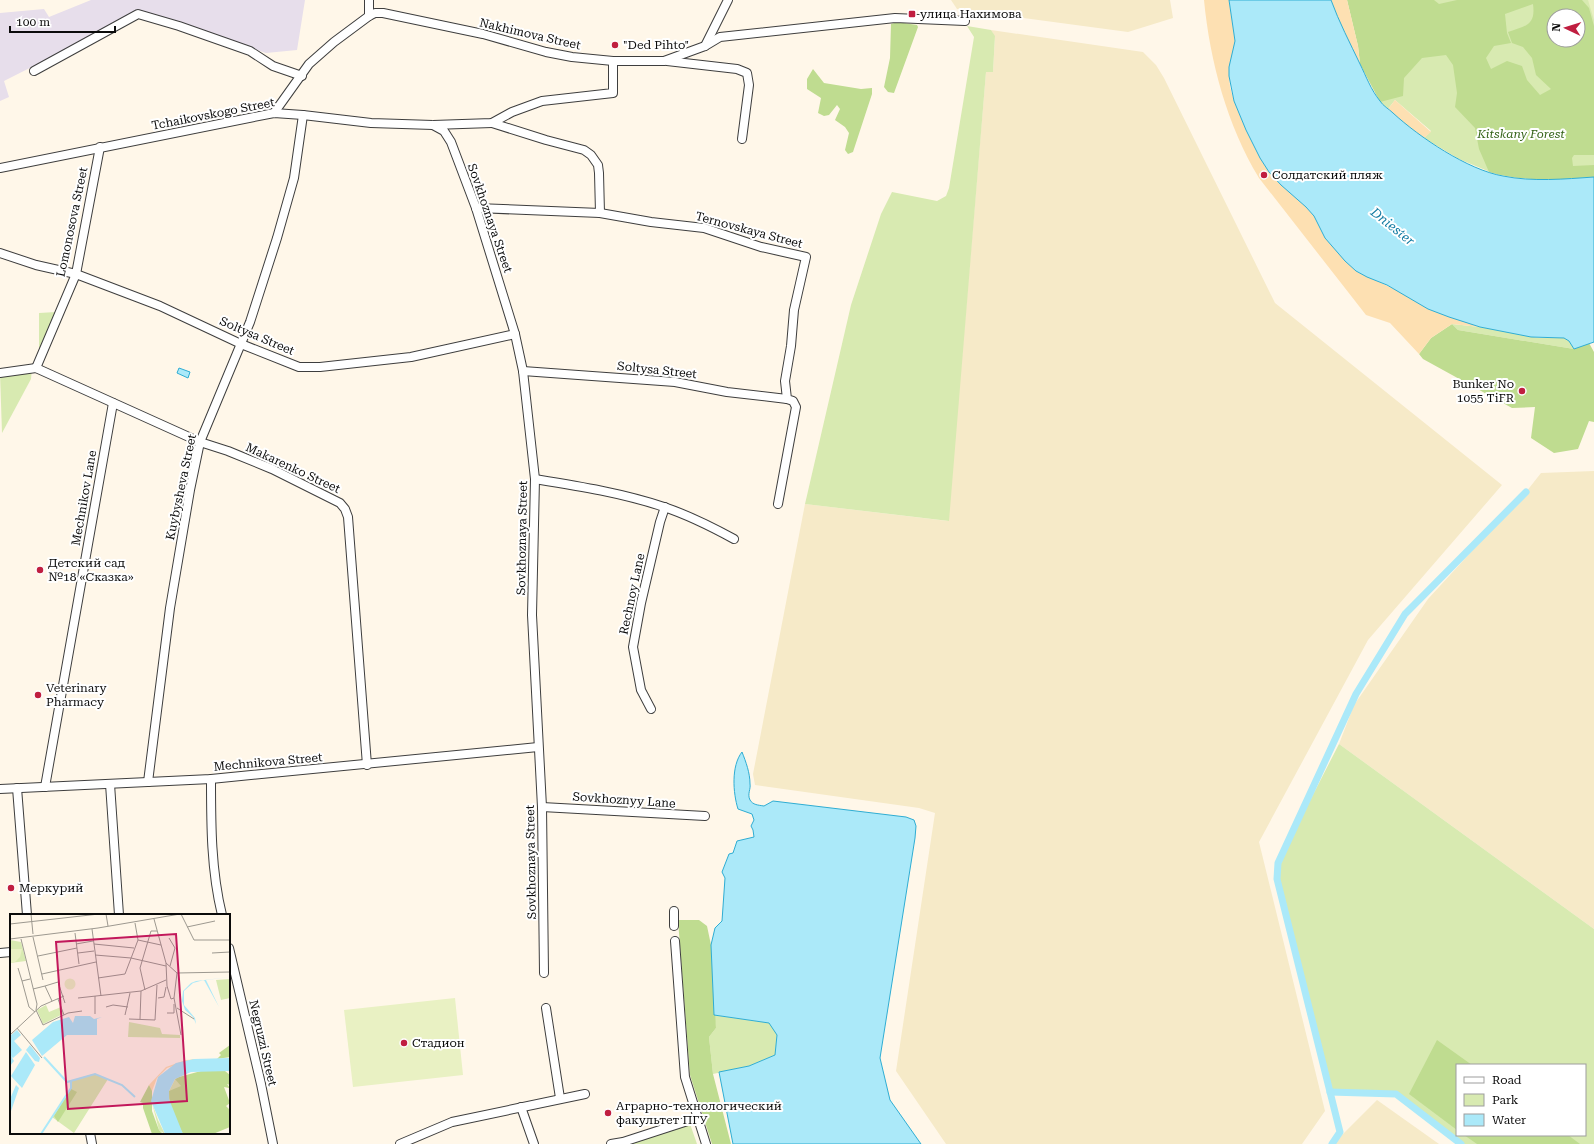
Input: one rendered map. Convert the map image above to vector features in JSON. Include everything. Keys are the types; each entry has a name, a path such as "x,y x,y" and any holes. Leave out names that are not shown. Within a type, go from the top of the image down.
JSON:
{"street":[{"path":"274,113 277,106 302,76 309,64 334,42 369,16 369,0"},
{"path":"705,46 728,0"},
{"name":"Nakhimova Street","path":"369,16 375,13 383,13 483,34 546,52 572,57 613,61 664,61 705,46 720,37 895,18 965,21"},
{"path":"34,71 138,14 179,26 250,51 274,66 302,76"},
{"path":"492,123 512,112 542,101 612,93 613,61"},
{"path":"664,61 737,69 747,73 749,85 742,139"},
{"name":"Tchaikovskogo Street","path":"0,168 274,113 303,114 371,123 433,125 492,123"},
{"name":"Kuybysheva Street","path":"148,782 170,608 190,490 200,442 241,344 273,252 294,178 303,114"},
{"path":"492,123 584,150 591,155 598,165 600,213"},
{"name":"Sovkhoznaya Street","path":"433,125 444,131 451,142 476,208 516,334 523,371 535,479 532,615 542,807 544,972"},
{"name":"Lomonosova Street","path":"36,368 76,274 100,148"},
{"name":"Ternovskaya Street","path":"476,208 600,213 651,222 704,228 761,247 806,257 794,310 791,346 785,381 787,399 793,401 796,408 778,504"},
{"name":"Soltysa Street","path":"0,253 36,265 76,274 160,306 241,344 299,367 320,367 411,357 516,334"},
{"path":"0,373 36,368"},
{"name":"Makarenko Street","path":"36,368 200,442 228,451 272,469 340,503 345,509 348,517 367,765"},
{"name":"Soltysa Street","path":"523,371 675,382 727,392 787,399"},
{"name":"Mechnikov Lane","path":"45,787 113,403"},
{"path":"535,479 597,489 665,507 712,527 734,539"},
{"name":"Rechnoy Lane","path":"651,709 641,690 633,647 660,522 665,507"},
{"name":"Mechnikova Street","path":"0,790 212,779 367,765 473,752 538,747"},
{"path":"212,779 212,851 222,914"},
{"path":"110,784 119,914"},
{"path":"17,788 27,914"},
{"name":"Sovkhoznyy Lane","path":"542,807 705,816"},
{"path":"674,911 674,926"},
{"path":"675,941 685,1077 706,1144"},
{"path":"0,953 10,952"},
{"name":"Negruzzi Street","path":"230,952 261,1084 273,1144"},
{"path":"546,1008 560,1098"},
{"path":"400,1144 452,1122 560,1098 585,1094"},
{"path":"521,1107 534,1144"},
{"path":"611,1144 623,1142 697,1118"},
{"path":"90,1134 92,1144"}],"shaded area":[{"path":"91,0 305,0 297,50 266,53 137,10 77,44 4,81 9,97 0,101 0,13 44,9 49,17"},
{"path":"951,0 1170,0 1173,18 1128,32 957,9"},
{"path":"991,30 1143,52 1156,65 1164,78 1275,303 1502,485 1368,640 1259,842 1325,1111 1302,1144 946,1144 896,1071 935,813 919,808 755,785 753,774 805,504 948,521 986,72 993,72 995,37"},
{"path":"1594,471 1594,929 1339,744 1354,705 1428,599 1526,492 1541,473"},
{"path":"1377,1100 1439,1144 1333,1144"}],"green space":[{"name":"Kitskany Forest","path":"1347,0 1434,0 1439,4 1457,0 1582,0 1589,8 1594,26 1594,155 1574,155 1572,158 1573,166 1594,165 1594,177 1568,179 1528,179 1489,172 1479,149 1475,128 1455,107 1457,93 1453,65 1446,55 1422,58 1404,78 1403,96 1380,102 1360,64 1358,46","holes":["1533,4 1533,17 1528,24 1508,32 1512,43 1523,47 1532,58 1536,75 1551,89 1540,95 1527,80 1522,66 1507,61 1491,69 1486,58 1494,46 1511,43 1507,33 1505,14"]},
{"name":"Kitskany Forest","path":"1419,0 1594,0 1594,177 1490,172 1459,159 1424,138 1431,131 1395,100 1388,109 1380,102 1430,45"},
{"path":"1588,0 1594,0 1594,20"},
{"path":"897,22 917,25 918,27 894,93 888,92 884,87 890,58 891,24"},
{"path":"967,26 991,30 995,36 993,72 986,72 949,521 805,504 851,305 881,214 892,192 937,201 946,196 949,188 974,37"},
{"path":"813,69 824,83 861,89 872,88 872,94 853,152 848,154 845,150 849,133 845,127 835,120 840,109 837,105 829,115 824,116 818,113 821,98 807,89 807,79"},
{"path":"56,312 39,353 39,313"},
{"path":"1452,324 1480,327 1539,338 1564,338 1569,341 1574,349 1458,330"},
{"path":"1452,324 1458,330 1574,349 1589,343 1594,352 1594,422 1589,421 1578,449 1554,453 1531,438 1535,407 1512,408 1423,359 1419,354 1431,338"},
{"path":"32,368 31,379 2,433 0,373"},
{"path":"1339,744 1594,929 1594,1144 1461,1144 1396,1094 1330,1092 1277,879 1278,863"},
{"path":"678,920 699,920 707,926 711,945 716,1028 709,1037 713,1074 731,1144 712,1144 690,1075"},
{"name":"Стадион","path":"455,998 463,1075 353,1087 344,1010"},
{"path":"714,1015 770,1023 777,1035 775,1055 749,1066 713,1074 709,1037 716,1028"},
{"path":"1437,1040 1471,1064 1456,1064 1456,1129 1409,1094"},
{"path":"689,1121 697,1144 624,1144"},
{"path":"1465,1136 1569,1136 1580,1144 1477,1144"}],"sand":[{"name":"Солдатский пляж","path":"1204,0 1229,0 1235,41 1229,76 1230,87 1246,130 1269,172 1314,216 1325,238 1356,271 1400,292 1428,309 1480,327 1452,324 1431,338 1419,354 1390,323 1366,315 1259,178 1248,158 1229,115 1222,92 1211,47"},
{"path":"1331,0 1347,0 1358,46 1360,64 1337,18"},
{"path":"1395,100 1431,132 1424,138 1403,123 1388,109"}],"water":[{"name":"Dniester","path":"1229,0 1331,0 1369,83 1381,103 1430,142 1475,167 1489,173 1503,176 1525,179 1594,177 1594,342 1574,349 1569,341 1564,338 1531,337 1480,327 1449,317 1428,309 1387,285 1367,277 1356,271 1345,261 1325,238 1314,216 1269,172 1246,130 1234,101 1229,76 1229,67 1235,41"},
{"path":"179,368 190,372 188,378 177,373"},
{"path":"742,752 749,776 749,798 754,804 764,806 773,801 906,817 914,820 916,826 915,838 880,1058 890,1100 921,1144 733,1144 719,1072 749,1066 775,1055 777,1035 769,1023 714,1015 711,945 715,928 722,921 725,878 722,872 729,854 733,853 737,841 754,837 751,826 754,820 752,814 738,809 734,788 736,765"}],"waterway":[{"path":"1332,1144 1340,1132 1277,879 1278,863 1356,694 1405,614 1526,492"},
{"path":"1330,1092 1396,1094 1461,1144"}],"place":[{"name":"улица Нахимова","path":"912,14"},
{"name":"\"Ded Pihto\"","path":"615,45"},
{"name":"Солдатский пляж","path":"1264,175"},
{"name":"Bunker No 1055 TiFR","path":"1522,391"},
{"name":"Детский сад №18 «Сказка»","path":"40,570"},
{"name":"Veterinary Pharmacy","path":"38,695"},
{"name":"Меркурий","path":"11,888"},
{"name":"Стадион","path":"404,1043"},
{"name":"Аграрно-технологический факультет ПГУ","path":"608,1113"}]}
